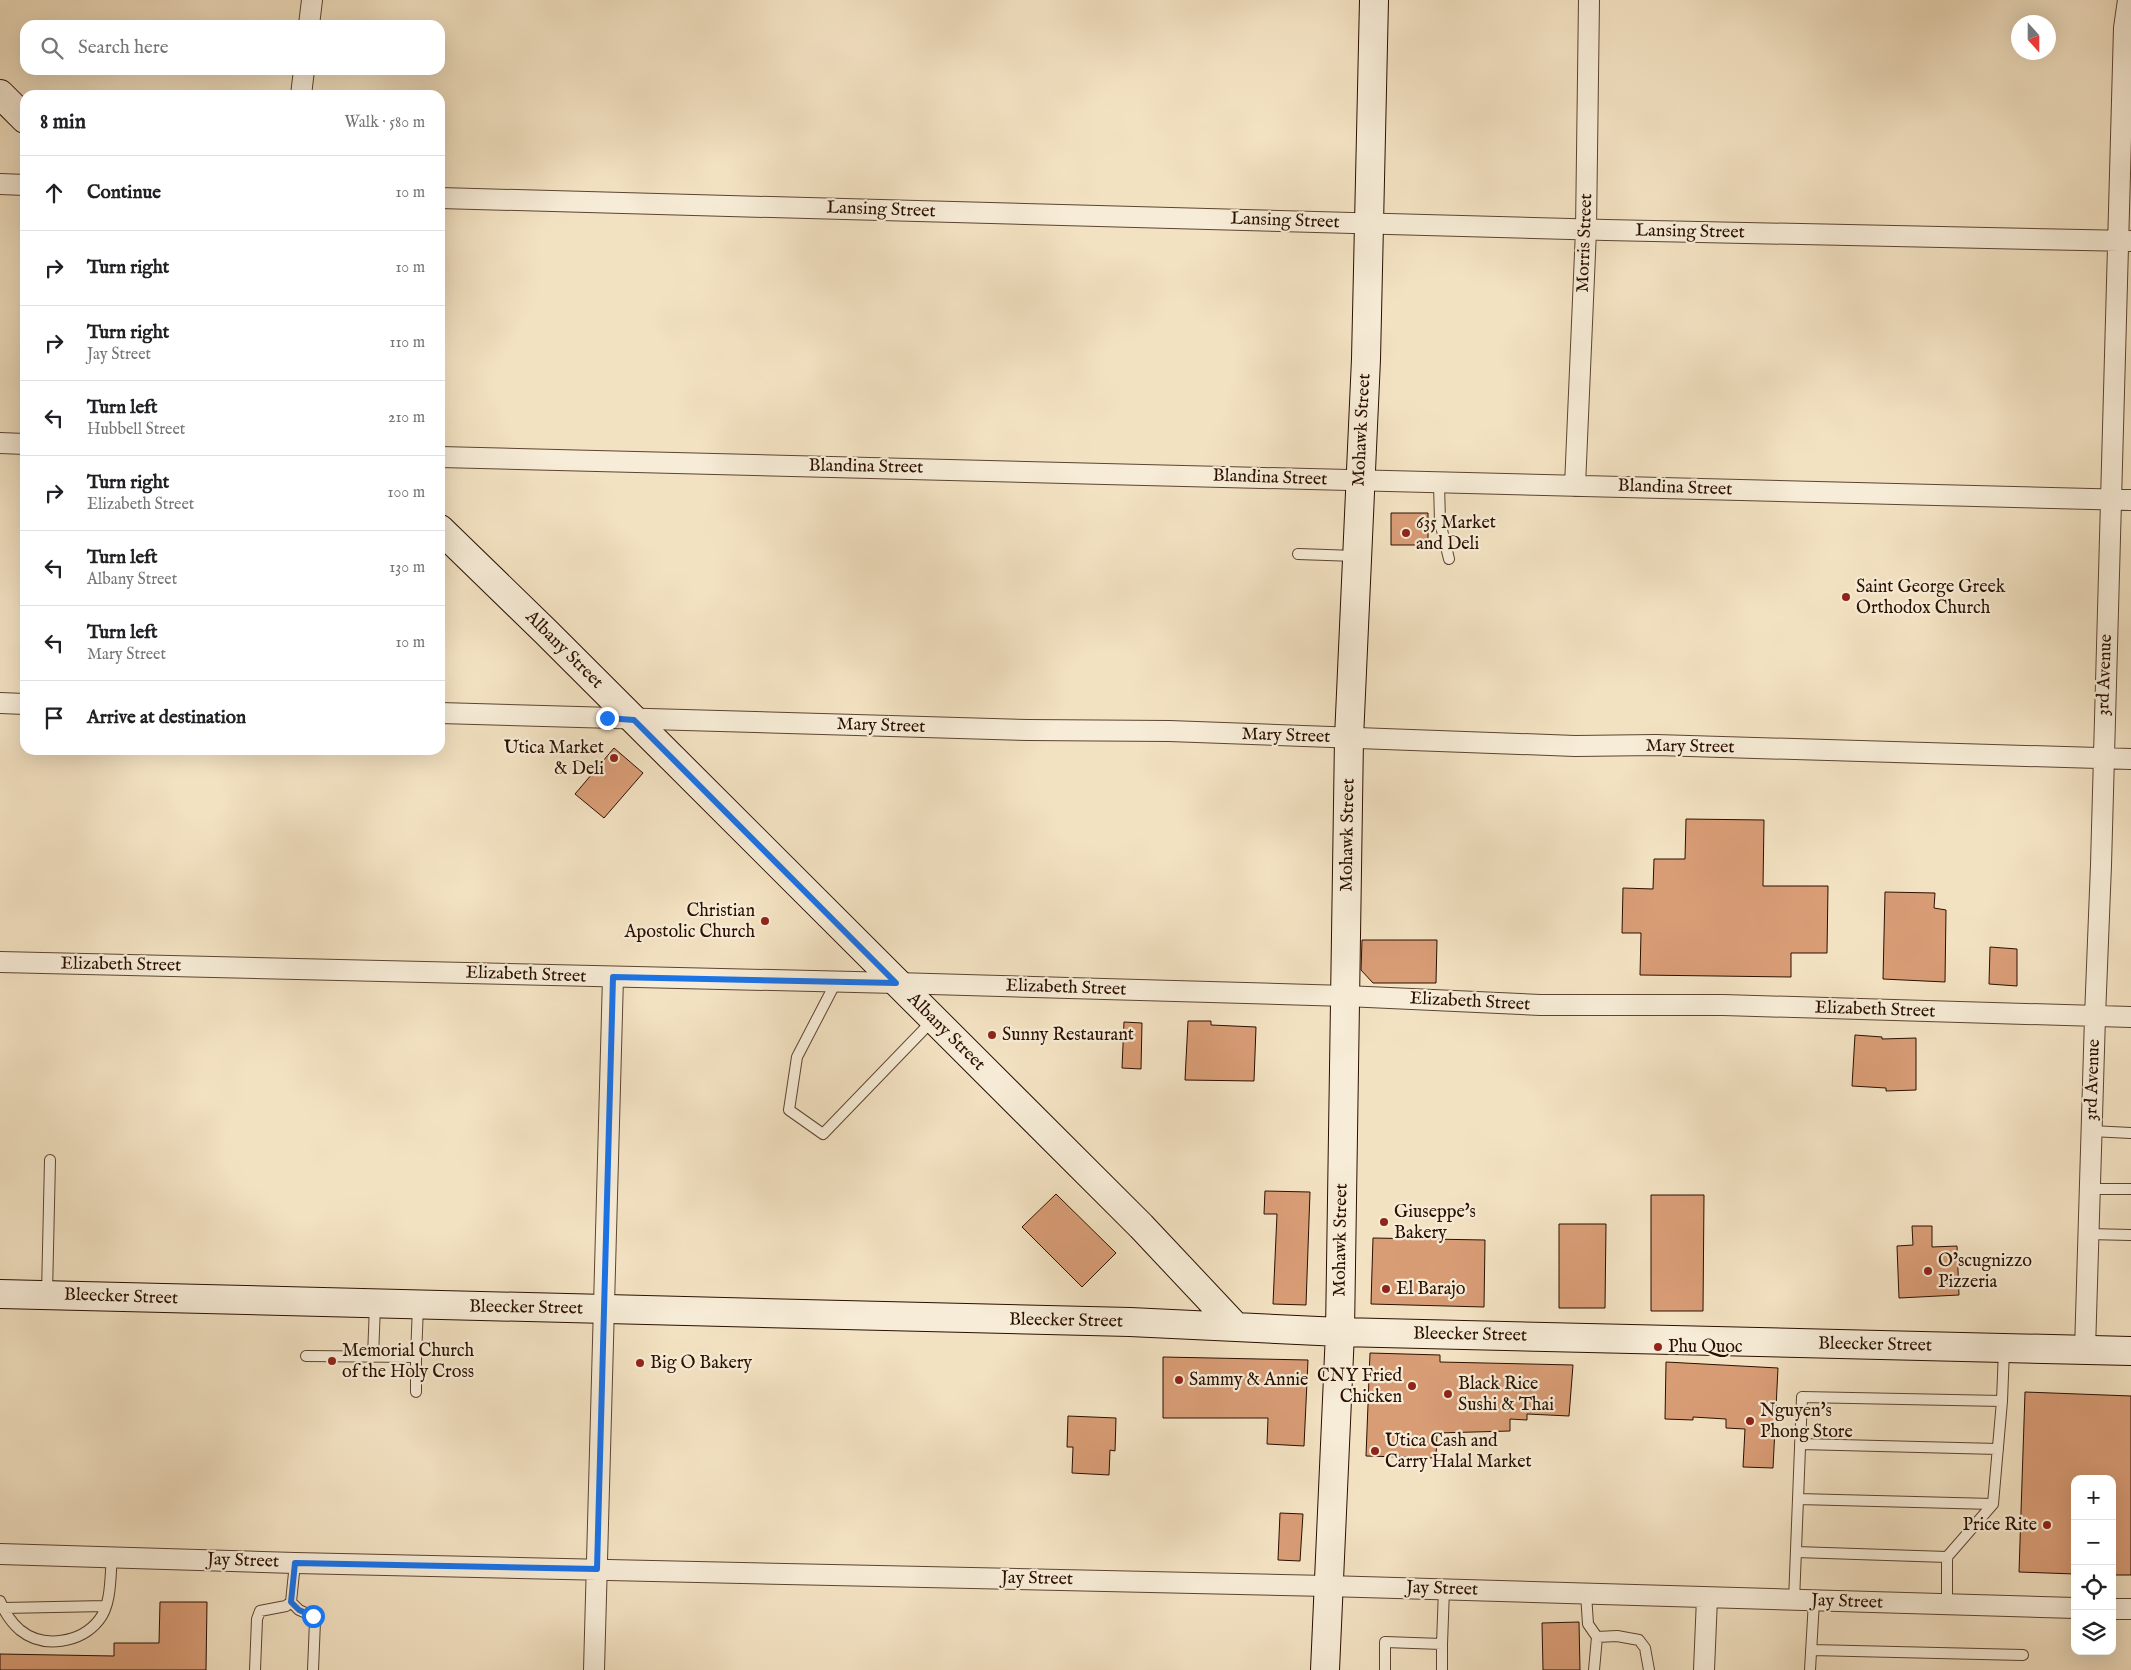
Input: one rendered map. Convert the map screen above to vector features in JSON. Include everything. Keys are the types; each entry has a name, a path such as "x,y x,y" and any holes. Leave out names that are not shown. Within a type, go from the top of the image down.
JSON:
{"street":[{"path":"310,20 312,0"},
{"name":"Mohawk Street","path":"1324,1670 1340,1332 1349,738 1366,359 1374,0"},
{"name":"Morris Street","path":"1576,486 1586,230 1590,0"},
{"name":"3rd Avenue","path":"2085,1350 2101,864 2110,500 2125,241 2124,28 2128,0"},
{"path":"302,90 303,75"},
{"path":"0,94 20,114"},
{"path":"0,184 20,185"},
{"name":"Lansing Street","path":"445,198 1586,230 2125,241"},
{"path":"0,443 20,444"},
{"name":"Blandina Street","path":"445,457 2131,500"},
{"name":"Albany Street","path":"445,534 1141,1226 1236,1327"},
{"path":"0,703 20,704"},
{"name":"Mary Street","path":"445,713 1028,730 1169,731 1576,746 1656,745 2131,758"},
{"name":"Elizabeth Street","path":"0,962 896,983 1346,996 1540,1005 1723,1005 2131,1017"},
{"path":"594,1670 613,977"},
{"name":"Bleecker Street","path":"0,1294 1130,1322 1340,1332 2131,1351"},
{"name":"Jay Street","path":"0,1554 295,1563 1444,1589 2071,1608"},
{"path":"1704,1670 1707,1598"},
{"path":"2116,1609 2131,1609"}],"lane":[{"path":"1439,483 1440,522 1449,559"},
{"path":"1298,554 1356,556"},
{"path":"836,982 797,1057 789,1110 823,1134 934,1020"},
{"path":"2091,1131 2131,1132"},
{"path":"47,1295 50,1160"},
{"path":"2090,1189 2131,1189"},
{"path":"2088,1234 2131,1235"},
{"path":"373,1357 375,1304"},
{"path":"416,1392 418,1305"},
{"path":"1947,1605 1947,1557 1993,1504 2002,1401 2004,1348"},
{"path":"306,1356 416,1357"},
{"path":"1794,1600 1802,1397 2002,1401"},
{"path":"1800,1444 1998,1449"},
{"path":"1798,1499 1993,1504"},
{"path":"1796,1552 1947,1557"},
{"path":"2,1605 19,1629 33,1638 48,1641 69,1640 85,1633 100,1619 106,1606 112,1556"},
{"path":"255,1670 257,1619 260,1611 286,1606 291,1602 295,1563"},
{"path":"1442,1670 1444,1589"},
{"path":"1586,1594 1588,1624 1597,1637 1594,1670"},
{"path":"1810,1670 1814,1601"},
{"path":"291,1602 299,1610 313,1616 315,1621 313,1670"},
{"path":"2,1605 106,1606"},
{"path":"1597,1637 1617,1636 1639,1640 1645,1648 1650,1670"},
{"path":"1385,1670 1385,1642 1442,1644"},
{"path":"1811,1650 2023,1655"}],"building":[{"path":"1391,513 1428,513 1428,545 1391,545"},
{"path":"614,748 643,773 604,818 575,794"},
{"path":"1686,819 1764,820 1763,886 1828,886 1827,953 1791,953 1791,977 1640,975 1641,933 1622,933 1623,888 1653,889 1654,859 1685,859"},
{"path":"1885,892 1935,893 1934,908 1946,910 1945,982 1883,979"},
{"path":"1362,940 1437,940 1436,983 1373,983 1361,970"},
{"path":"1990,947 2017,949 2017,986 1989,984"},
{"path":"1188,1021 1211,1021 1211,1025 1256,1027 1254,1081 1185,1080"},
{"path":"1124,1022 1142,1023 1141,1069 1122,1068"},
{"path":"1855,1035 1882,1037 1882,1039 1916,1038 1916,1090 1886,1091 1886,1088 1852,1086"},
{"path":"1265,1191 1310,1192 1306,1305 1273,1304 1277,1214 1264,1214"},
{"path":"1056,1194 1116,1253 1082,1287 1022,1227"},
{"path":"1651,1195 1704,1195 1703,1311 1651,1311"},
{"path":"1559,1224 1606,1224 1605,1308 1559,1308"},
{"name":"O’scugnizzo Pizzeria","path":"1912,1226 1932,1226 1932,1247 1957,1246 1959,1295 1899,1298 1897,1246 1913,1245"},
{"path":"1373,1238 1485,1240 1484,1307 1371,1304"},
{"path":"1370,1353 1440,1355 1440,1362 1573,1365 1569,1416 1527,1414 1527,1420 1510,1419 1510,1431 1437,1433 1436,1458 1366,1456"},
{"path":"1163,1357 1308,1360 1304,1446 1267,1444 1268,1418 1163,1418"},
{"path":"1666,1362 1778,1368 1773,1468 1743,1467 1745,1429 1726,1428 1726,1419 1693,1417 1693,1420 1665,1419"},
{"name":"Price Rite","path":"2025,1392 2131,1396 2131,1575 2116,1575 2116,1475 2071,1475 2071,1574 2019,1572"},
{"path":"1068,1416 1116,1418 1115,1451 1110,1450 1109,1475 1072,1473 1073,1447 1067,1447"},
{"path":"1280,1513 1303,1514 1300,1561 1278,1560"},
{"path":"160,1602 207,1602 206,1670 0,1670 0,1654 114,1656 114,1643 159,1643"},
{"path":"1579,1622 1580,1670 1543,1670 1542,1623"}],"place":[{"name":"635 Market and Deli","path":"1406,533"},
{"name":"Saint George Greek Orthodox Church","path":"1846,597"},
{"name":"Utica Market & Deli","path":"614,758"},
{"name":"Christian Apostolic Church","path":"765,921"},
{"name":"Sunny Restaurant","path":"992,1035"},
{"name":"Giuseppe's Bakery","path":"1384,1222"},
{"name":"O’scugnizzo Pizzeria","path":"1928,1271"},
{"name":"El Barajo","path":"1386,1289"},
{"name":"Phu Quoc","path":"1658,1347"},
{"name":"Memorial Church of the Holy Cross","path":"332,1361"},
{"name":"Big O Bakery","path":"640,1363"},
{"name":"Sammy & Annie","path":"1179,1380"},
{"name":"CNY Fried Chicken","path":"1412,1386"},
{"name":"Black Rice Sushi & Thai","path":"1448,1394"},
{"name":"Nguyen's Phong Store","path":"1750,1421"},
{"name":"Utica Cash and Carry Halal Market","path":"1375,1451"},
{"name":"Price Rite","path":"2047,1525"}],"route":[{"path":"313,1616 299,1610 291,1602 295,1563 597,1569 613,977 896,983 634,720 607,718"}]}
